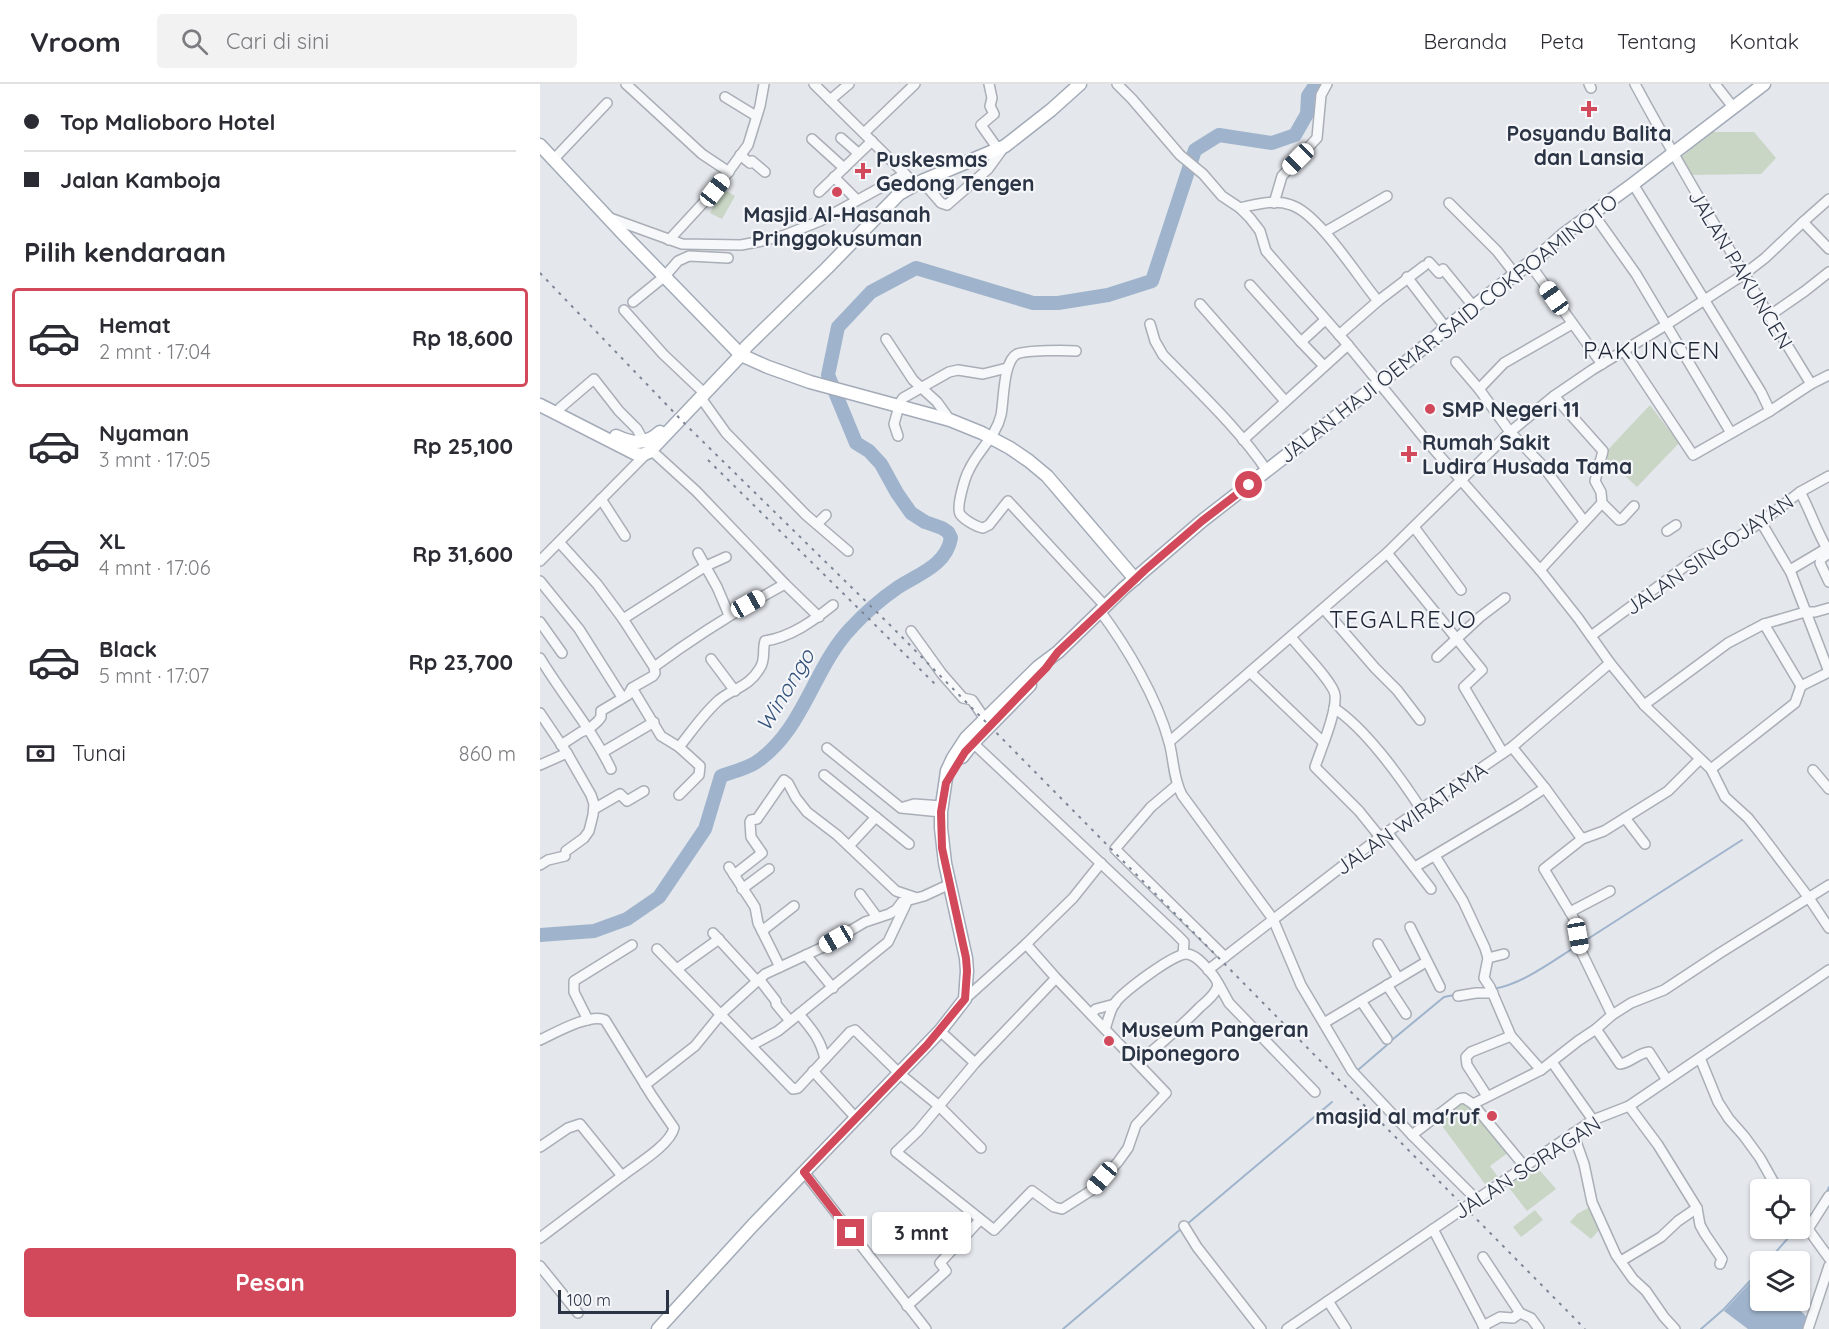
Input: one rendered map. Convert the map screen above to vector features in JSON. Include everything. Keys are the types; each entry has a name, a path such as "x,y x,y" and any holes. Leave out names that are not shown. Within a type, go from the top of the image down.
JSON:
{"main road":[{"path":"540,398 547,410 642,455 654,438 701,394 741,351 893,200 918,183 1002,147 1043,117 1080,84"},
{"name":"JALAN HAJI OEMAR SAID COKROAMINOTO","path":"965,999 966,958 942,848 941,809 947,771 966,738 1038,666 1058,652 1135,579 1202,521 1592,212 1633,184 1764,84"},
{"path":"540,144 665,276 741,351 768,367 810,382 950,420 991,438 1029,461 1047,476 1135,579"},
{"path":"547,410 648,448"},
{"name":"JALAN HAJI OEMAR SAID COKROAMINOTO","path":"946,783 973,743 1046,668 1058,652"},
{"path":"658,1329 804,1172 900,1074 965,999"}],"street":[{"path":"626,84 702,154 729,172"},
{"path":"669,240 708,198 748,145 764,84"},
{"path":"814,84 905,174 941,204 947,204 987,169 1002,147 981,125 994,114 990,106 992,98 989,84"},
{"path":"830,100 849,84"},
{"path":"1117,84 1180,155 1257,226 1266,251 1540,570 1644,705 1711,769 1725,797 1748,818 1829,928"},
{"path":"1274,202 1282,176 1317,138 1321,95 1328,84"},
{"name":"JALAN PAKUNCEN","path":"1635,84 1743,276 1811,384"},
{"path":"1715,84 1733,107"},
{"path":"864,133 909,86"},
{"path":"725,97 756,116"},
{"path":"554,159 607,103"},
{"path":"841,138 858,153"},
{"path":"812,139 844,168"},
{"path":"819,192 872,141"},
{"path":"740,155 765,172"},
{"path":"608,217 669,240 692,246 741,245 785,235 819,221 905,174"},
{"path":"834,177 857,200"},
{"path":"1633,184 1761,392 1770,411"},
{"path":"1325,232 1386,196"},
{"path":"1169,742 1387,553 1510,432 1554,396 1743,276 1829,199"},
{"path":"1240,208 1274,202 1290,204 1302,210 1325,232 1377,301"},
{"path":"1449,203 1497,251 1515,274"},
{"path":"1592,212 1636,274 1731,433"},
{"path":"1803,222 1829,249"},
{"path":"633,302 665,276 678,261 689,256 728,258"},
{"path":"1529,263 1602,364"},
{"path":"1339,335 1377,301 1426,264 1439,273 1443,269 1474,307"},
{"path":"1769,316 1829,272"},
{"path":"1407,277 1446,328"},
{"path":"1250,285 1323,366"},
{"path":"1200,304 1285,401"},
{"path":"624,310 701,394 726,433 817,524 848,551"},
{"path":"1301,342 1325,320"},
{"path":"1150,324 1155,341 1164,355 1243,440 1267,471"},
{"path":"1479,389 1504,363 1572,324"},
{"path":"886,339 914,380 937,402 950,420"},
{"path":"1243,440 1348,345"},
{"path":"1076,351 1020,353 1014,357 1007,369 1000,417 991,438 969,468 961,496 959,508 961,515 977,527 987,527 1008,501 1103,609 1159,714 1169,742 1177,785 1195,816 1273,920 1296,975 1352,1071 1477,1200"},
{"path":"1624,351 1693,455 1829,375"},
{"path":"1456,362 1510,432 1542,465 1584,521"},
{"path":"898,436 894,429 895,405 903,398 949,372 958,370 983,374 1007,369"},
{"path":"547,410 594,379 619,411 637,429 648,448 696,491 819,617"},
{"path":"1540,570 1602,503 1602,492 1595,481 1603,451 1554,396"},
{"path":"540,560 619,481 648,448"},
{"path":"619,481 627,467 628,450"},
{"name":"JALAN SINGOJAYAN","path":"1591,636 1699,556 1722,547 1761,522 1800,492 1829,476"},
{"path":"1800,492 1828,551"},
{"path":"601,499 625,536"},
{"path":"1602,503 1619,520 1634,506"},
{"path":"817,524 826,515"},
{"path":"1711,769 1795,703 1801,686 1829,672 1790,570 1761,522"},
{"path":"1667,531 1676,525"},
{"path":"1414,527 1461,590"},
{"path":"540,765 589,729 601,717 601,711 629,694 632,688 655,674 654,667 623,619 597,584 559,542"},
{"path":"1790,570 1828,551"},
{"path":"1828,551 1820,563 1829,582"},
{"path":"698,553 729,615"},
{"path":"1387,553 1482,670 1464,687 1503,753"},
{"path":"623,619 706,566 726,557"},
{"path":"540,581 579,629 622,697"},
{"path":"654,667 729,615 785,584"},
{"path":"1437,657 1456,638 1505,598"},
{"path":"679,747 713,705 748,683 760,669 764,658 765,641 777,639 812,622 833,605"},
{"path":"1644,705 1728,643 1764,624 1805,612 1829,608"},
{"path":"1324,609 1397,690 1420,720"},
{"path":"540,622 562,653"},
{"path":"1764,624 1801,686"},
{"path":"910,631 942,674 963,698 972,700 985,719"},
{"path":"1291,637 1330,684 1336,696 1315,767 1384,834 1415,867 1431,889"},
{"path":"540,658 589,729 611,769"},
{"path":"711,659 735,691"},
{"name":"JALAN WIRATAMA","path":"1208,970 1384,834 1512,747 1610,663"},
{"path":"1250,672 1323,742"},
{"path":"632,688 661,735 679,747 701,769 697,778 679,795"},
{"path":"1334,708 1347,716 1369,740 1421,809"},
{"path":"540,713 591,795 594,809 592,824 587,834 565,853 540,865"},
{"path":"603,752 654,722"},
{"path":"973,743 1184,942 1183,954"},
{"path":"1512,747 1582,839"},
{"path":"827,748 901,808 914,804 941,809"},
{"path":"1612,1015 1581,951 1576,922 1544,868 1582,839 1604,831 1668,791 1700,759"},
{"path":"1813,770 1829,789"},
{"path":"824,775 909,844"},
{"path":"780,967 762,931 755,907 731,871 762,853 752,837 750,822 757,819 783,781 788,783 795,798 807,812 837,835 896,891 912,899"},
{"path":"1177,785 1150,807 1115,849 1225,957"},
{"path":"1415,867 1519,806 1545,788"},
{"path":"594,809 620,794 627,801 644,791"},
{"path":"849,846 876,817"},
{"path":"1625,818 1645,844"},
{"path":"1435,856 1467,907 1485,948 1488,958 1484,978 1511,1036 1541,1070"},
{"path":"965,999 1073,898 1101,863"},
{"path":"742,889 769,869"},
{"path":"645,1085 695,1046 721,1014 758,980 877,917 896,910 902,902 950,884"},
{"path":"1473,1104 1541,1070 1612,1015 1631,1003 1664,990 1829,885"},
{"path":"1570,912 1610,891"},
{"path":"860,894 877,917"},
{"path":"752,1045 773,1034 888,942 912,899"},
{"path":"762,931 794,906"},
{"path":"1410,927 1440,987"},
{"path":"677,969 716,936 758,980 790,1021"},
{"path":"1026,944 1166,1093 1138,1122 1128,1148 1092,1190 1062,1209 1054,1207 1032,1191 994,1230 896,1152 918,1131 975,1063 1056,978"},
{"path":"1378,944 1398,978"},
{"path":"588,1020 574,992 574,981 632,945"},
{"path":"657,949 791,1087 798,1088 853,1031 859,1033 981,1148"},
{"path":"1091,1014 1115,1004 1154,971 1183,954 1193,956 1217,980 1229,1003 1315,1092"},
{"path":"1488,958 1504,954"},
{"path":"806,955 832,988"},
{"path":"1324,1023 1426,962"},
{"name":"JALAN SORAGAN","path":"1287,1329 1573,1133 1593,1120 1629,1106 1829,970"},
{"path":"1138,1063 1213,994 1218,987 1217,980"},
{"path":"1387,985 1406,1014"},
{"path":"1458,996 1492,991"},
{"path":"1362,1000 1387,1039"},
{"path":"1105,1029 1115,1004"},
{"path":"799,1014 818,1036 825,1059"},
{"path":"540,1040 579,1022 600,1017 605,1020 645,1085 672,1123 674,1130 666,1142 540,1238"},
{"path":"1596,1029 1620,1064 1648,1052 1651,1053 1667,1080"},
{"path":"940,1030 975,1063"},
{"path":"1487,1096 1467,1065 1466,1057 1471,1052 1511,1036"},
{"path":"1700,1058 1718,1102 1760,1158 1772,1179"},
{"path":"1552,1062 1593,1120"},
{"path":"813,1071 856,1118"},
{"path":"1412,1135 1459,1099 1464,1098 1473,1104 1525,1167"},
{"path":"1629,1106 1658,1145 1697,1208 1704,1234 1722,1259 1720,1264"},
{"path":"540,1147 568,1128 580,1124 621,1176"},
{"path":"1573,1133 1584,1164 1592,1202 1621,1261 1675,1329"},
{"path":"804,1172 926,1329"},
{"path":"1810,1218 1829,1196"},
{"path":"1621,1261 1660,1236 1697,1208"},
{"path":"907,1306 946,1271 940,1263 980,1220"},
{"path":"1184,1226 1197,1247 1262,1329"},
{"path":"1433,1229 1484,1327 1500,1317 1513,1318 1520,1313"},
{"path":"1810,1233 1829,1258"},
{"path":"1483,1257 1520,1313 1531,1318 1539,1329"},
{"path":"540,1266 578,1313"},
{"path":"1808,1329 1829,1266"},
{"path":"1328,1301 1346,1329"}],"green space":[{"path":"1712,132 1754,132 1776,158 1761,174 1687,175 1679,159"},
{"path":"723,189 735,196 722,219 710,213"},
{"path":"1650,405 1679,443 1637,487 1603,455"},
{"path":"1462,1100 1474,1108 1509,1152 1490,1166 1498,1177 1485,1184 1437,1119"},
{"path":"1536,1166 1556,1189 1527,1211 1507,1185"},
{"path":"1590,1207 1600,1229 1591,1239 1570,1222 1577,1214"},
{"path":"1535,1210 1543,1220 1521,1237 1513,1227"}],"water":[{"path":"1750,1283 1750,1311 1801,1311 1809,1319 1803,1329 1748,1329 1724,1311"}],"waterway":[{"name":"Winongo","path":"540,935 594,931 627,919 659,897 705,829 721,776 755,763 772,750 797,716 827,661 852,627 885,597 930,568 948,548 951,538 948,532 911,513 881,464 869,451 856,443 828,375 838,327 871,292 916,268 1033,303 1058,303 1108,295 1152,281 1195,150 1219,135 1272,143 1295,135 1307,114 1308,96 1316,84"},
{"path":"1583,942 1742,840"},
{"path":"1493,989 1525,978 1575,947"},
{"path":"1392,1040 1444,997 1454,995"},
{"path":"1358,1070 1387,1045"},
{"path":"1186,1225 1332,1102"},
{"path":"1826,1194 1829,1187"},
{"path":"1810,1216 1815,1211"},
{"path":"1063,1329 1182,1228"},
{"path":"1777,1251 1787,1239"},
{"path":"1701,1329 1724,1309 1750,1281"}],"railway":[{"path":"540,273 687,426 892,627 1585,1329"},
{"path":"708,460 936,685"}],"place":[{"name":"Posyandu Balita dan Lansia","path":"1589,109"},
{"name":"Puskesmas Gedong Tengen","path":"863,171"},
{"name":"Masjid Al-Hasanah Pringgokusuman","path":"837,192"},
{"name":"SMP Negeri 11","path":"1430,409"},
{"name":"Rumah Sakit Ludira Husada Tama","path":"1409,454"},
{"name":"Museum Pangeran Diponegoro","path":"1109,1041"},
{"name":"masjid al ma'ruf","path":"1492,1116"}],"district":[{"name":"PAKUNCEN","path":"1652,350"},
{"name":"TEGALREJO","path":"1403,619"}],"route":[{"path":"851,1233 804,1172 927,1045 965,999 966,958 942,848 941,812 946,783 965,752 1046,668 1058,652 1124,588 1202,521 1249,485"}]}
